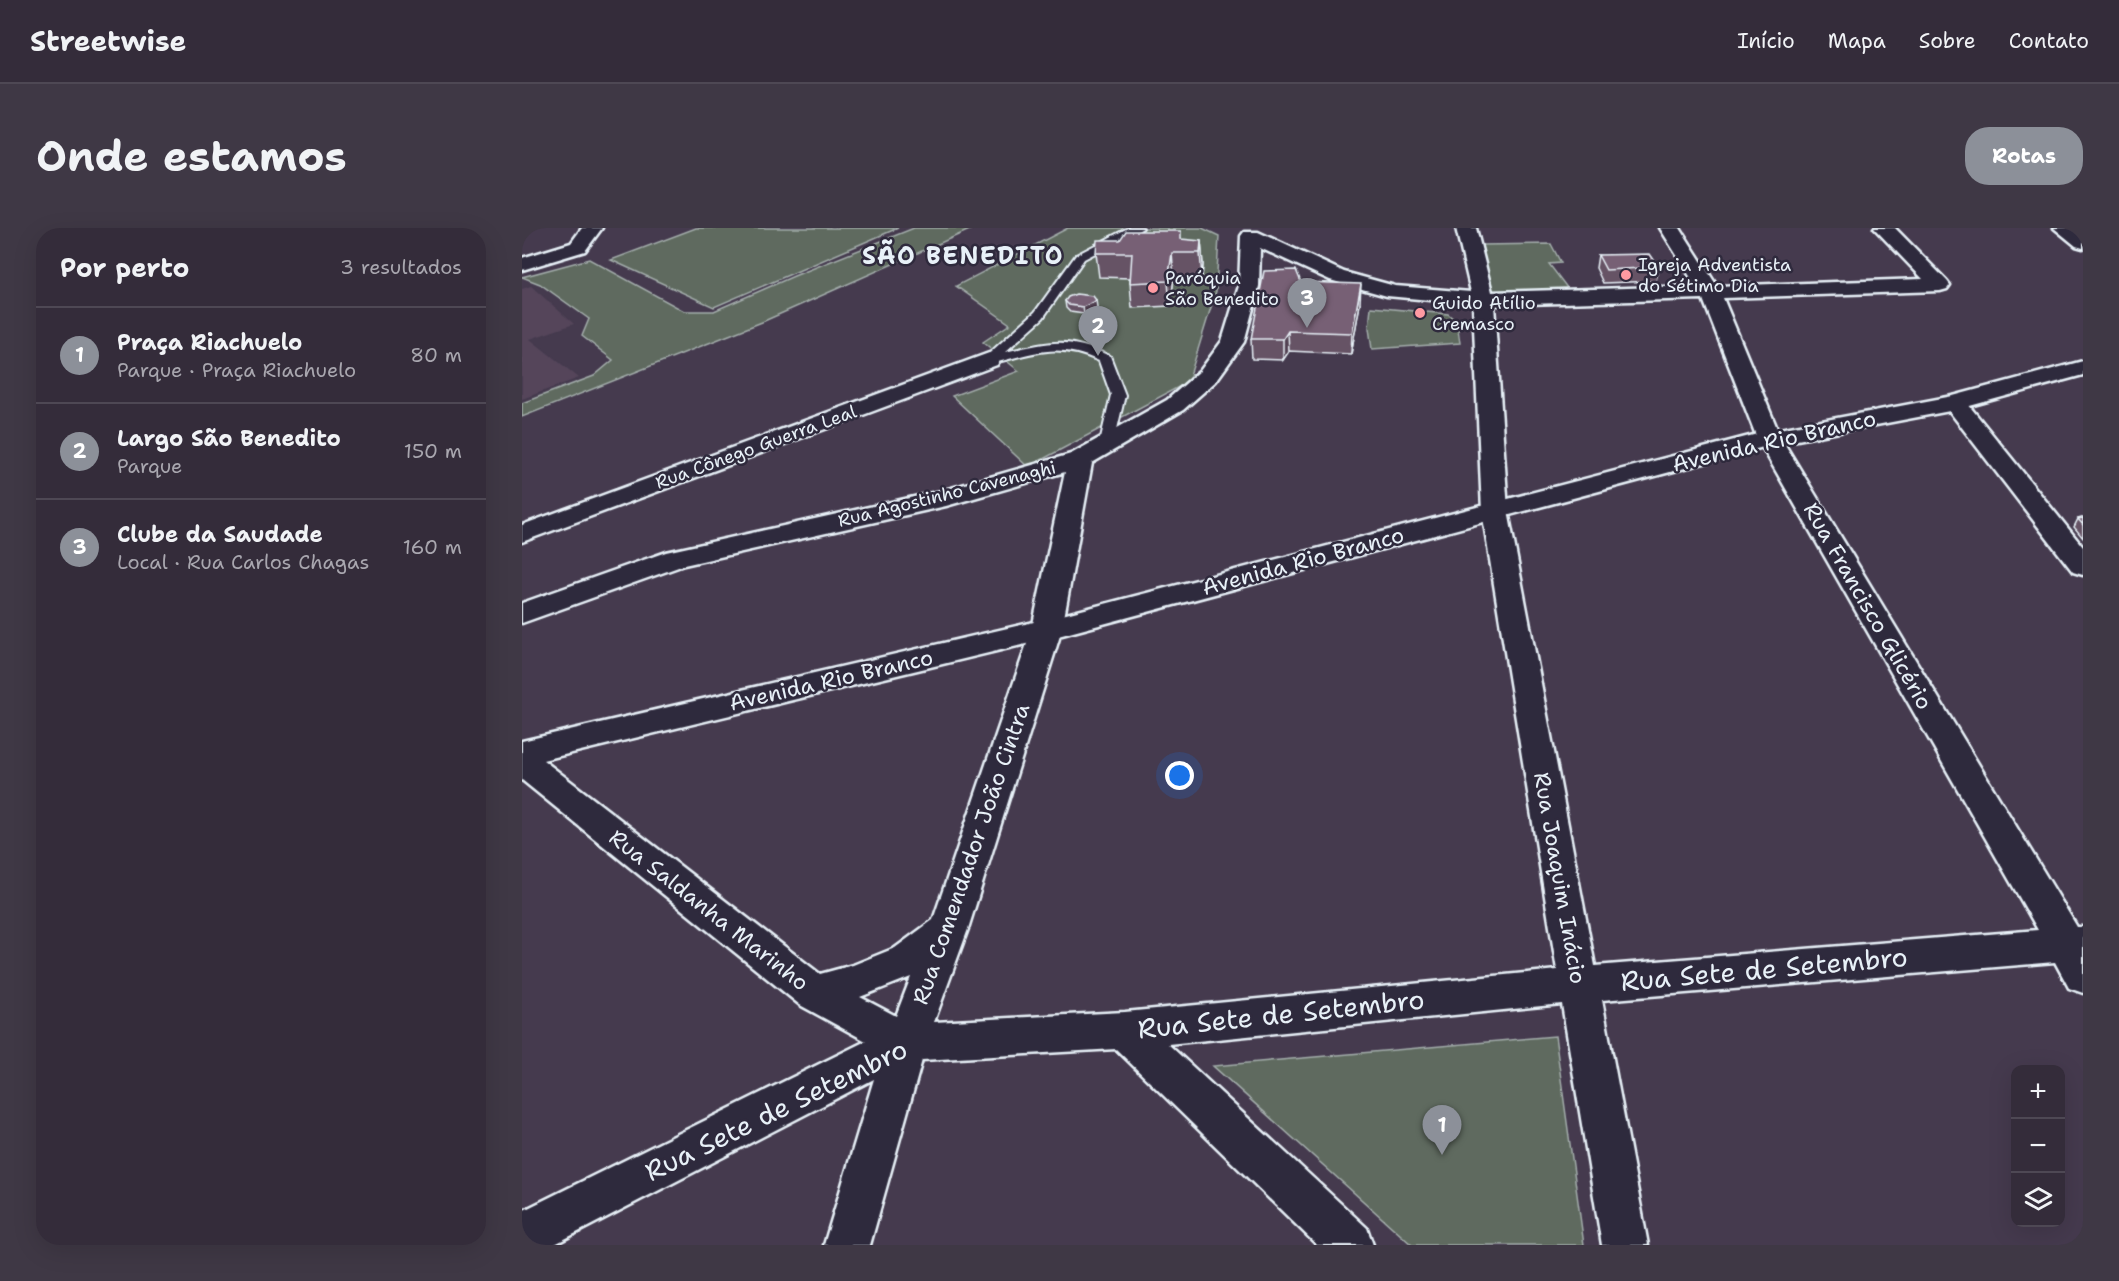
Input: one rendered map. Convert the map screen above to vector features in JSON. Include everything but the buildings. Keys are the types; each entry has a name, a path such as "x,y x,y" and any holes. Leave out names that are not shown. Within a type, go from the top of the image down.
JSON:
{"street":[{"path":"522,264 578,248 592,228"},
{"name":"Rua Joaquim Inácio","path":"1466,228 1483,298 1495,511 1625,1245"},
{"name":"Rua Francisco Glicério","path":"1670,228 1712,293 1769,438 2077,954"},
{"path":"1249,232 1336,276 1394,292 1483,298 1940,285 1884,228"},
{"path":"2064,228 2083,242"},
{"name":"Rua Agostinho Cavenaghi","path":"522,614 676,558 946,498 1080,459 1174,405 1208,376 1233,342 1250,286 1249,232"},
{"name":"Rua Cônego Guerra Leal","path":"522,534 989,360"},
{"name":"Avenida Rio Branco","path":"522,753 1047,628 1769,438 1955,403 2083,368"},
{"path":"1955,403 2083,566"},
{"name":"Rua Comendador João Cintra","path":"847,1245 906,1042 949,929 1047,628 1080,459"},
{"name":"Rua Saldanha Marinho","path":"522,762 814,993 906,1042"},
{"path":"814,993 857,981 909,960 949,929"},
{"name":"Rua Sete de Setembro","path":"522,1236 906,1042 1125,1030 1579,985 2077,954"},
{"path":"1125,1030 1350,1245"}],"lane":[{"path":"989,360 1039,315 1080,257 1137,228"},
{"path":"989,360 1056,345 1083,349 1105,359 1118,395 1107,442"}],"shaded area":[{"path":"531,286 574,324 530,339 579,378 522,399 522,289"}],"green space":[{"path":"696,228 898,228 714,307 611,260"},
{"path":"914,228 974,228 762,322 522,417 522,403 594,376 613,360 582,336 589,319 540,284 522,277 589,259 684,311 714,311"},
{"path":"1068,228 1202,228 1219,236 1216,291 1188,382 1028,467 952,396 1019,371 983,342 1010,324 956,286"},
{"path":"1551,244 1561,263 1549,264 1571,293 1490,293 1481,245"},
{"path":"1371,307 1448,314 1457,322 1460,343 1372,349 1369,328"},
{"path":"1555,1036 1584,1245 1412,1245 1213,1066"}],"place":[{"name":"Igreja Adventista do Sétimo Dia","path":"1626,275"},
{"name":"Paróquia São Benedito","path":"1153,288"},
{"name":"Guido Atílio Cremasco","path":"1420,313"},
{"name":"Clube da Saudade","path":"1307,328"},
{"name":"Largo São Benedito","path":"1098,356"},
{"name":"Praça Riachuelo","path":"1442,1155"}],"district":[{"name":"SÃO BENEDITO","path":"963,256"}]}
